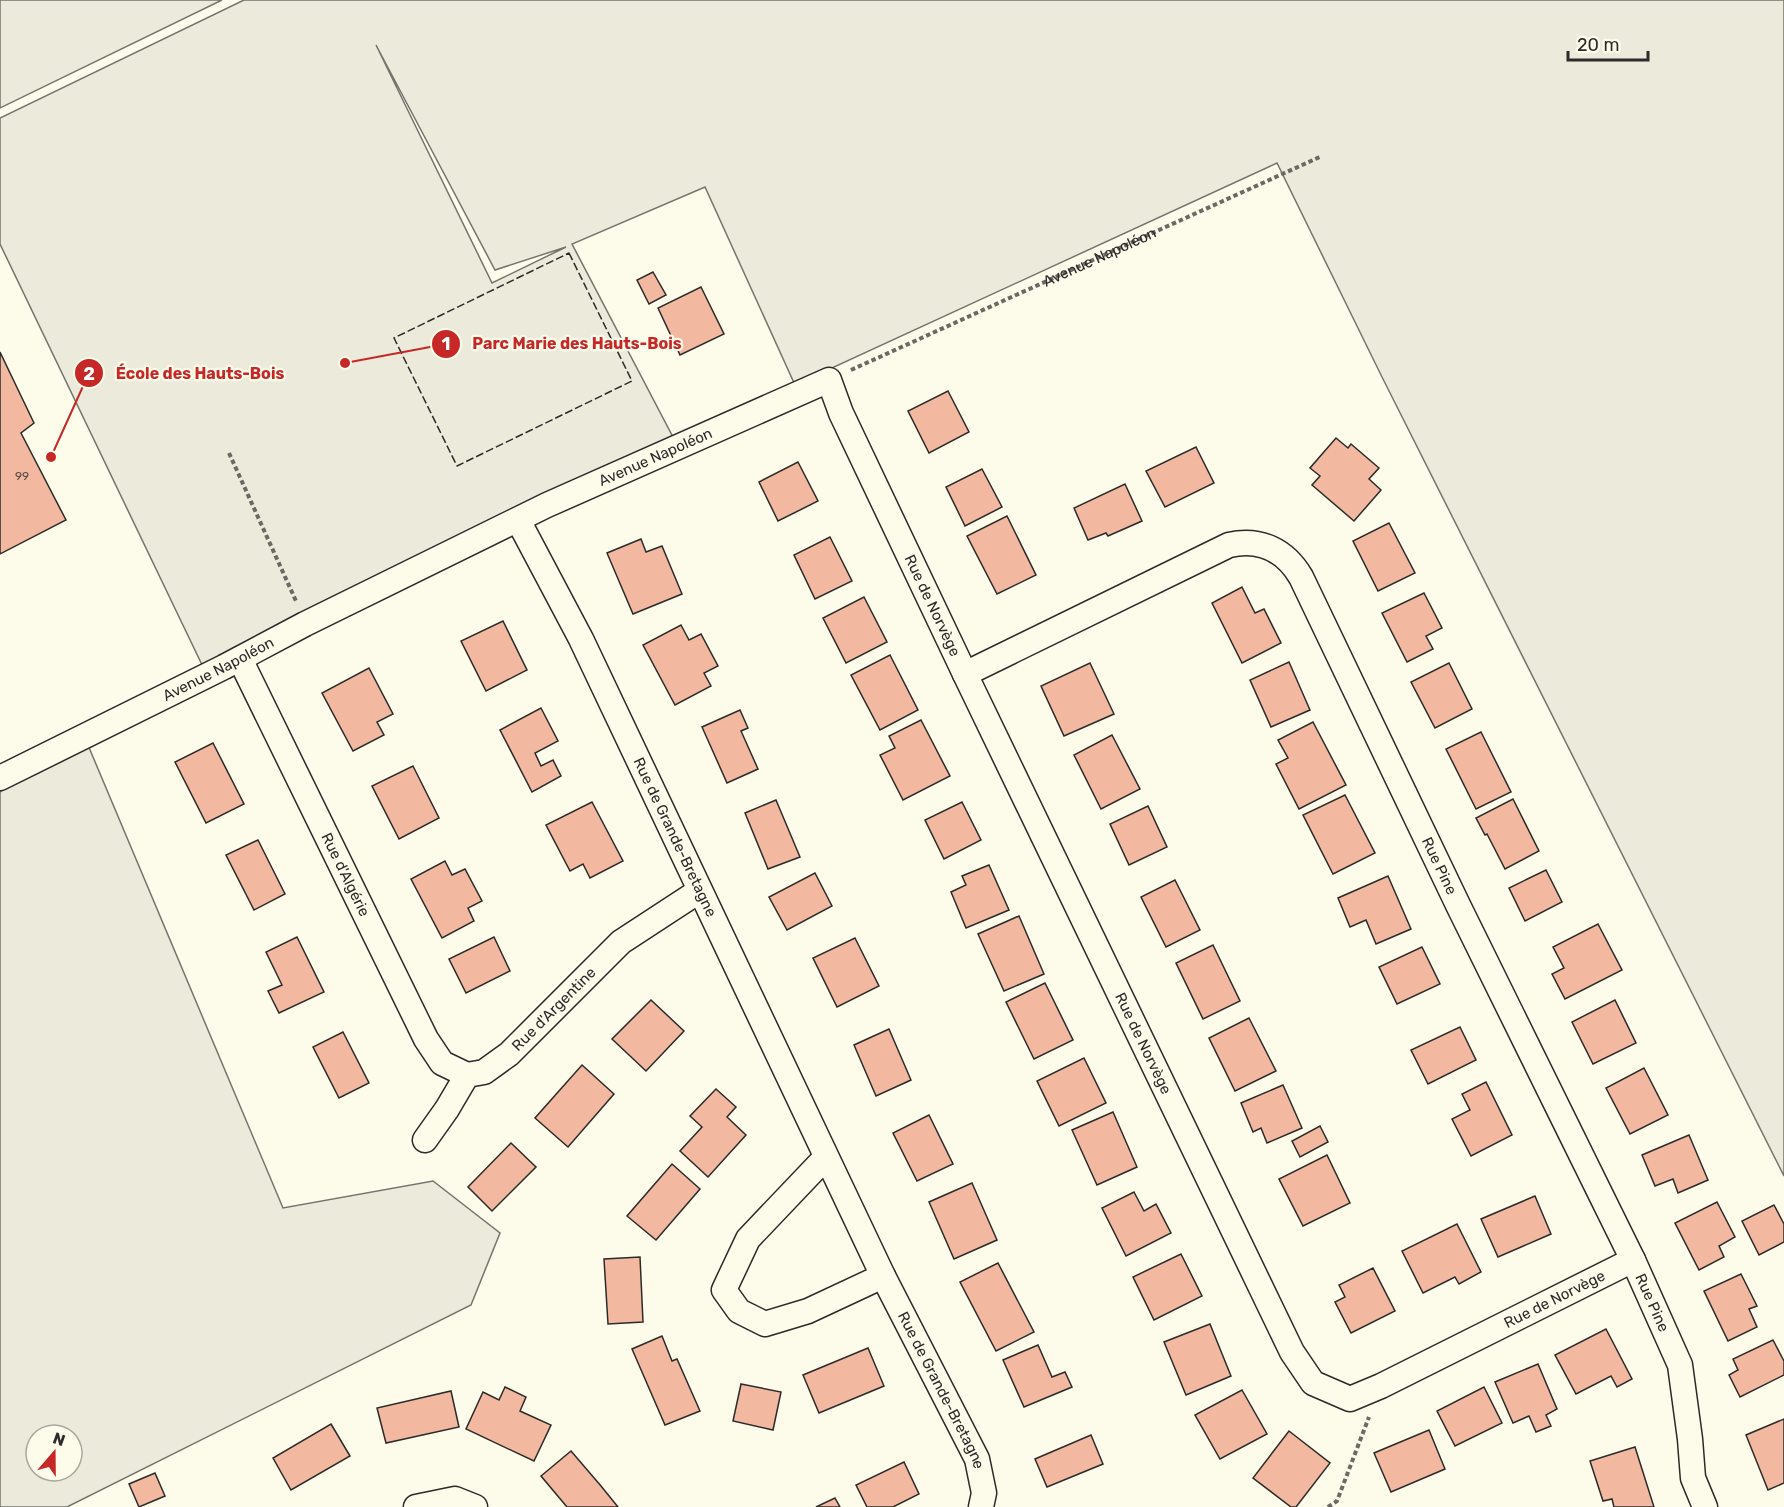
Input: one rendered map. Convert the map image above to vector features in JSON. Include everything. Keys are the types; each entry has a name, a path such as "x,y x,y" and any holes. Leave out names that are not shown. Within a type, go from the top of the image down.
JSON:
{"street":[{"name":"Avenue Napoléon","path":"0,778 240,659 305,624 518,520 829,380"},
{"name":"Rue de Norvège","path":"829,380 841,413 965,674 1292,1352 1313,1383 1350,1398 1381,1386 1633,1260"},
{"name":"Rue de Grande-Bretagne","path":"518,520 581,639 883,1276 977,1459 984,1493 981,1507"},
{"name":"Rue Pine","path":"965,674 1229,545 1248,542 1266,545 1290,561 1301,577 1458,905 1633,1260 1680,1365 1693,1478 1705,1507"},
{"name":"Rue d'Algérie","path":"240,659 426,1039 442,1063 467,1075"},
{"name":"Rue d'Argentine","path":"467,1075 484,1072 509,1054 621,942 699,891"},
{"path":"424,1140 447,1109 467,1075"},
{"path":"826,1157 748,1239 724,1290 739,1311 765,1324 808,1311 883,1276"},
{"path":"416,1507 455,1499 475,1507"}],"path":[{"name":"Avenue Napoléon","path":"829,380 1323,156"},
{"path":"229,453 284,571 305,624"},
{"path":"1328,1507 1337,1501 1381,1386"}],"shaded area":[{"path":"0,0 222,0 0,108"},
{"path":"244,0 1784,0 1784,1176 1382,377 1277,163 795,385 705,187 572,244 675,441 205,671 0,244 0,118","holes":["376,45 495,270 566,247 492,283"]},
{"path":"85,738 283,1208 433,1181 500,1233 471,1305 67,1507 0,1507 0,792"}],"building":[{"path":"653,272 666,295 649,304 637,280"},
{"path":"701,287 724,334 680,355 658,308"},
{"path":"0,352 34,423 21,433 66,520 0,554"},
{"path":"948,391 969,432 929,453 908,411"},
{"path":"1336,438 1348,448 1351,444 1379,468 1369,479 1381,490 1354,521 1312,485 1320,476 1310,468"},
{"path":"1196,447 1214,483 1165,507 1146,471"},
{"path":"798,462 818,501 778,521 759,482"},
{"path":"982,469 1002,507 965,526 946,487"},
{"path":"1125,484 1142,521 1108,536 1106,533 1088,540 1074,508"},
{"path":"1007,516 1036,575 997,594 967,536"},
{"path":"1389,523 1415,573 1378,591 1353,541"},
{"path":"830,537 852,581 815,599 794,555"},
{"path":"641,539 646,552 662,546 682,594 633,614 607,553"},
{"path":"1242,587 1255,613 1264,609 1281,643 1242,663 1212,603"},
{"path":"1424,593 1442,628 1426,636 1433,649 1407,662 1382,613"},
{"path":"864,597 887,642 846,663 823,618"},
{"path":"503,621 527,670 486,691 461,641"},
{"path":"681,625 689,640 701,634 718,666 704,673 711,686 675,705 643,645"},
{"path":"890,655 918,710 880,730 851,675"},
{"path":"1289,662 1310,710 1271,727 1250,680"},
{"path":"1090,663 1114,714 1064,736 1041,686"},
{"path":"1449,663 1472,709 1435,728 1411,682"},
{"path":"369,668 393,714 377,722 384,735 353,751 322,693"},
{"path":"541,708 558,741 535,753 541,766 553,760 561,776 532,792 500,730"},
{"path":"740,710 748,728 741,731 758,769 727,783 702,727"},
{"path":"921,720 950,776 903,800 880,755 895,748 889,736"},
{"path":"1313,722 1346,785 1299,809 1276,764 1288,758 1278,740"},
{"path":"1481,732 1511,792 1476,809 1446,749"},
{"path":"1112,735 1140,789 1101,809 1074,755"},
{"path":"213,743 244,804 206,823 175,762"},
{"path":"413,766 439,818 399,839 372,786"},
{"path":"1345,795 1375,853 1333,874 1303,815"},
{"path":"1513,799 1539,851 1505,869 1476,818"},
{"path":"776,800 800,857 768,869 745,813"},
{"path":"592,802 623,861 590,878 583,864 570,871 546,825"},
{"path":"962,802 981,840 944,859 925,820"},
{"path":"1148,806 1167,847 1129,865 1110,824"},
{"path":"258,840 285,894 254,910 226,855"},
{"path":"445,861 452,875 465,869 482,901 468,908 474,921 442,938 411,879"},
{"path":"989,865 1009,910 966,928 951,892 966,885 962,876"},
{"path":"1546,870 1562,902 1525,921 1509,888"},
{"path":"815,873 832,906 787,930 769,897"},
{"path":"1388,876 1411,929 1376,944 1366,920 1350,927 1338,898"},
{"path":"1175,880 1200,930 1166,947 1141,897"},
{"path":"1019,916 1044,974 1004,991 978,934"},
{"path":"1598,924 1622,970 1565,999 1552,974 1564,968 1553,947"},
{"path":"297,937 324,992 279,1013 268,991 282,985 266,952"},
{"path":"494,937 510,971 466,993 449,959"},
{"path":"855,938 879,986 837,1007 813,958"},
{"path":"1213,945 1240,1001 1203,1019 1176,963"},
{"path":"1422,947 1440,984 1397,1004 1379,967"},
{"path":"1045,983 1073,1040 1034,1059 1006,1002"},
{"path":"651,1000 684,1031 646,1071 612,1039"},
{"path":"1615,1000 1636,1043 1593,1064 1572,1022"},
{"path":"1249,1018 1276,1071 1235,1091 1209,1038"},
{"path":"1460,1027 1476,1060 1428,1084 1411,1050"},
{"path":"889,1029 911,1080 876,1096 854,1045"},
{"path":"343,1032 369,1083 339,1098 313,1047"},
{"path":"1084,1058 1106,1103 1059,1126 1037,1081"},
{"path":"582,1065 614,1094 568,1147 535,1118"},
{"path":"1644,1068 1668,1115 1630,1134 1606,1088"},
{"path":"1486,1082 1512,1135 1471,1156 1452,1119 1470,1110 1462,1094"},
{"path":"1283,1085 1302,1128 1267,1143 1261,1128 1253,1132 1241,1103"},
{"path":"716,1089 736,1107 727,1117 746,1135 708,1177 680,1151 702,1127 690,1116"},
{"path":"1113,1112 1137,1167 1097,1185 1072,1130"},
{"path":"929,1115 953,1164 917,1181 893,1133"},
{"path":"1320,1126 1328,1142 1300,1157 1292,1141"},
{"path":"1689,1135 1708,1180 1678,1193 1673,1179 1655,1186 1642,1155"},
{"path":"511,1143 536,1167 492,1211 468,1187"},
{"path":"1327,1155 1350,1203 1303,1226 1279,1179"},
{"path":"672,1164 700,1189 656,1240 627,1216"},
{"path":"972,1183 997,1240 954,1259 929,1202"},
{"path":"1134,1192 1144,1211 1156,1204 1171,1233 1126,1256 1102,1208"},
{"path":"1535,1196 1551,1234 1498,1257 1481,1219"},
{"path":"1717,1202 1735,1237 1719,1246 1724,1257 1699,1270 1675,1223"},
{"path":"1774,1205 1784,1224 1784,1242 1759,1255 1742,1221"},
{"path":"1457,1224 1481,1272 1459,1284 1455,1277 1423,1293 1402,1251"},
{"path":"1181,1254 1202,1296 1154,1320 1133,1277"},
{"path":"640,1257 643,1322 608,1324 604,1259"},
{"path":"998,1263 1034,1332 996,1351 960,1282"},
{"path":"1373,1268 1395,1311 1351,1333 1335,1302 1345,1297 1339,1285"},
{"path":"1741,1274 1757,1306 1749,1309 1757,1327 1728,1341 1704,1291"},
{"path":"1210,1324 1231,1376 1186,1395 1164,1342"},
{"path":"1606,1329 1632,1379 1617,1387 1611,1376 1576,1394 1555,1355"},
{"path":"662,1336 672,1361 677,1359 700,1411 665,1425 632,1349"},
{"path":"1773,1340 1784,1361 1784,1375 1740,1397 1729,1375 1738,1370 1733,1359"},
{"path":"1038,1345 1052,1377 1065,1372 1072,1387 1024,1407 1003,1360"},
{"path":"868,1348 884,1386 819,1413 803,1375"},
{"path":"1538,1364 1557,1409 1546,1415 1551,1426 1536,1432 1529,1416 1513,1423 1495,1382"},
{"path":"741,1384 781,1392 773,1430 733,1421"},
{"path":"505,1387 526,1397 520,1411 551,1425 534,1461 466,1429 483,1392 499,1400"},
{"path":"1484,1387 1502,1423 1455,1446 1437,1411"},
{"path":"1242,1390 1267,1434 1220,1459 1195,1415"},
{"path":"451,1391 459,1427 386,1443 377,1408"},
{"path":"1784,1419 1784,1483 1768,1490 1746,1435"},
{"path":"331,1424 350,1456 291,1490 273,1458"},
{"path":"1429,1430 1445,1469 1391,1492 1374,1453"},
{"path":"1289,1431 1330,1463 1296,1507 1291,1507 1253,1478"},
{"path":"1091,1435 1103,1464 1047,1487 1035,1459"},
{"path":"1635,1447 1654,1507 1614,1507 1612,1499 1603,1501 1590,1461"},
{"path":"571,1451 618,1507 567,1507 541,1476"},
{"path":"904,1462 919,1494 893,1507 867,1507 856,1485"},
{"path":"155,1473 165,1496 139,1507 129,1484"},
{"path":"835,1498 840,1507 816,1507"}],"fence":[{"path":"569,253 632,381 457,466 394,338 569,253"}],"place":[{"name":"Parc Marie des Hauts-Bois","path":"345,363"},
{"name":"École des Hauts-Bois","path":"51,457"}]}
